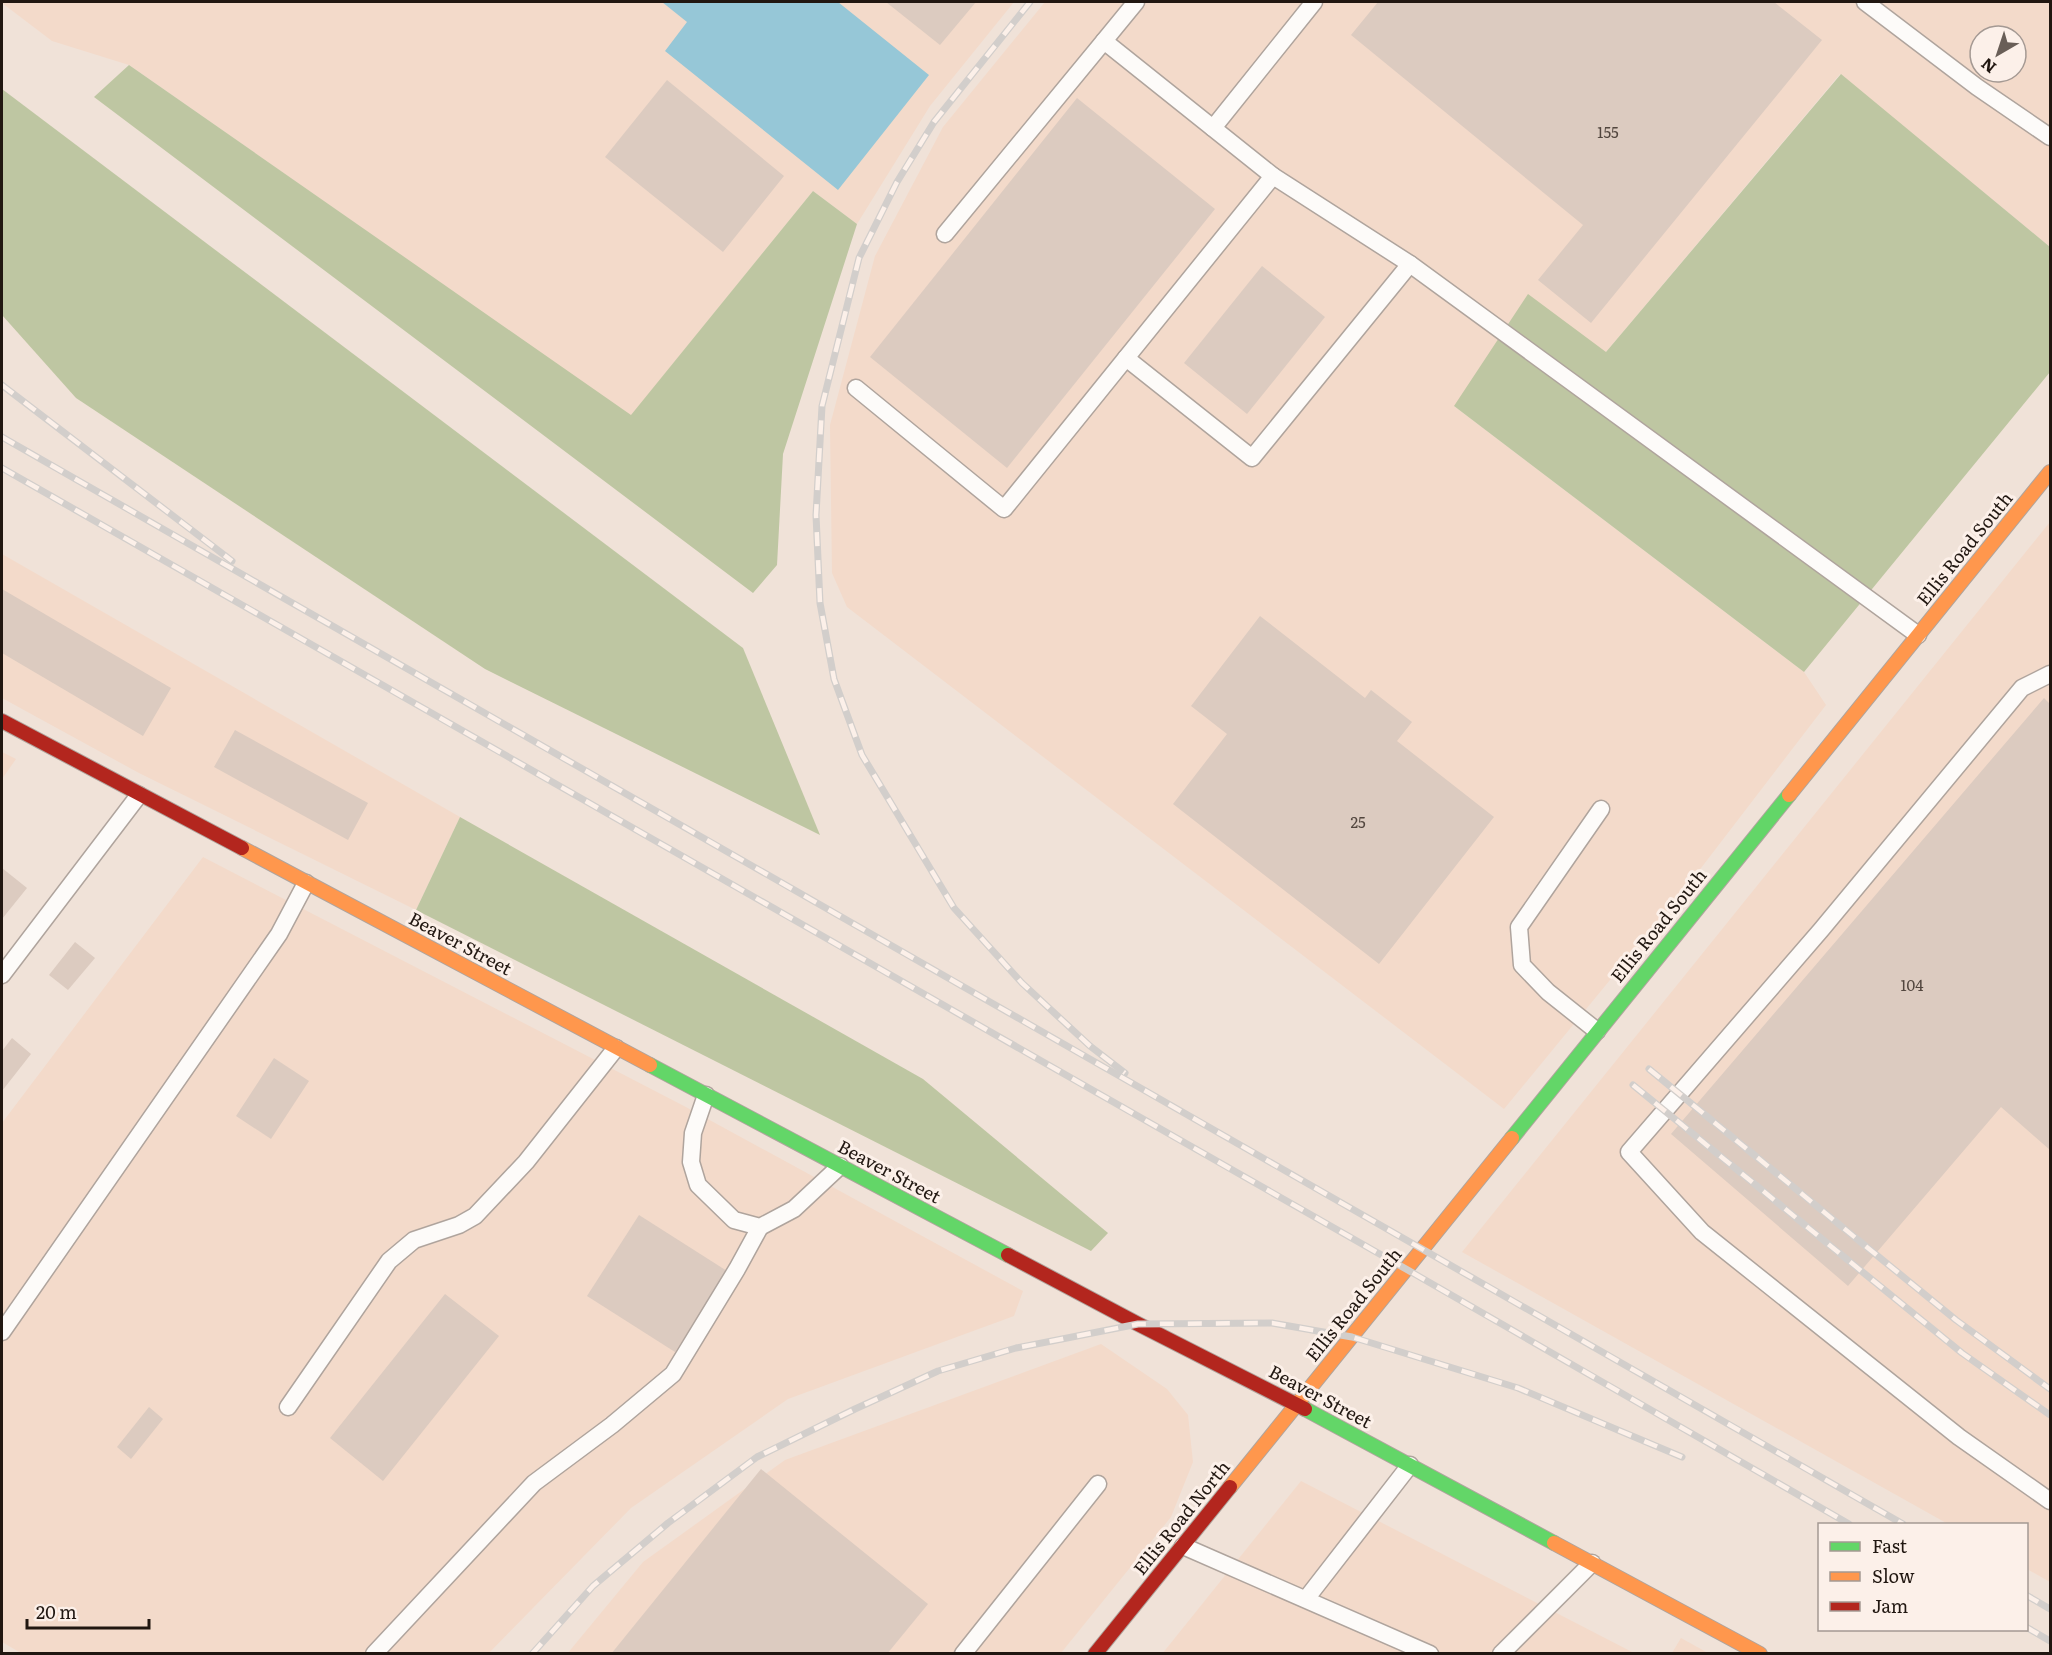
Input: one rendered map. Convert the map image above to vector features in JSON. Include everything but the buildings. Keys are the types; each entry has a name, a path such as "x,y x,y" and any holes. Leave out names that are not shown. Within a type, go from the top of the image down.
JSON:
{"main road":[{"name":"Ellis Road South","path":"1298,1405 1597,1031 2050,472"},
{"name":"Beaver Street","path":"2,721 616,1048 1298,1405 1760,1653"},
{"name":"Ellis Road North","path":"1095,1653 1298,1405"}],"lane":[{"path":"945,234 1136,2"},
{"path":"1213,128 1314,2"},
{"path":"1864,2 1977,87 2050,137"},
{"path":"1104,41 1273,176 1410,264 1918,635"},
{"path":"856,388 1004,509 1273,176"},
{"path":"1126,358 1252,458 1410,264"},
{"path":"2050,674 2022,688 1821,930 1629,1152 1702,1233 1959,1437 2050,1501"},
{"path":"2,975 139,795"},
{"path":"1597,1031 1548,992 1522,965 1520,927 1601,809"},
{"path":"2,1332 279,934 306,884"},
{"path":"288,1407 389,1261 414,1240 459,1225 475,1216 526,1162 616,1048"},
{"path":"706,1095 693,1133 691,1162 698,1185 734,1220 760,1227"},
{"path":"374,1653 534,1483 612,1425 673,1374 760,1227 794,1209 840,1166"},
{"path":"1306,1599 1410,1465"},
{"path":"963,1653 1098,1484"},
{"path":"1183,1546 1430,1653"},
{"path":"1501,1653 1592,1563"}],"shaded area":[{"path":"2,2 1014,2 930,106 857,224 813,191 631,416 129,65 52,41"},
{"path":"1045,2 2050,2 2050,247 1840,74 1606,352 1454,406 1804,672 1826,705 1688,885 1504,1109 847,607 832,573 830,425 875,256 943,127"},
{"path":"2050,522 2050,1582 2028,1570 2028,1523 1946,1523 1462,1252"},
{"path":"2,554 460,817 416,910 139,773 2,698"},
{"path":"2,752 16,759 2,779"},
{"path":"203,857 684,1106 1023,1291 1014,1316 788,1399 631,1508 489,1653 21,1653 2,1642 2,1123"},
{"path":"1101,1344 1167,1389 1188,1415 1193,1462 1171,1517 1061,1653 567,1654 643,1562 785,1460"},
{"path":"1301,1481 1634,1653 1162,1654"},
{"path":"1681,1638 1708,1653 1672,1653"}],"green space":[{"path":"129,65 631,415 813,191 857,224 783,454 777,565 753,593 94,97"},
{"path":"1841,74 2050,247 2050,372 1804,672 1454,406 1528,294 1606,352"},
{"path":"2,89 743,648 820,835 485,669 76,398 2,315"},
{"path":"460,817 923,1079 1108,1233 1091,1251 416,910"}],"water":[{"path":"662,2 838,2 929,75 838,190 665,51 687,22"}],"railway":[{"path":"1030,2 934,122 897,182 859,258 822,406 816,515 820,603 834,679 862,755 954,908 1022,983 1090,1046 1125,1073"},
{"path":"2,385 232,561"},
{"path":"2,437 1901,1523"},
{"path":"2,468 1847,1523"},
{"path":"1649,1069 1956,1320 2050,1389"},
{"path":"1633,1085 1962,1353 2050,1415"},
{"path":"532,1654 593,1586 668,1523 757,1457 938,1371 1016,1348 1138,1324 1272,1323 1352,1337 1518,1388 1682,1457"},
{"path":"2028,1596 2050,1609"},
{"path":"2028,1628 2050,1641"}],"traffic: fast":[{"path":"1512,1138 1789,795"},
{"path":"650,1065 1008,1255"},
{"path":"1305,1409 1554,1543"}],"traffic: slow":[{"path":"1789,795 2050,472"},
{"path":"242,848 650,1065"},
{"path":"1230,1487 1512,1138"},
{"path":"1554,1543 1760,1654"}],"traffic: jam":[{"path":"2,721 242,848"},
{"path":"1008,1255 1305,1409"},
{"path":"1095,1654 1230,1487"}]}
